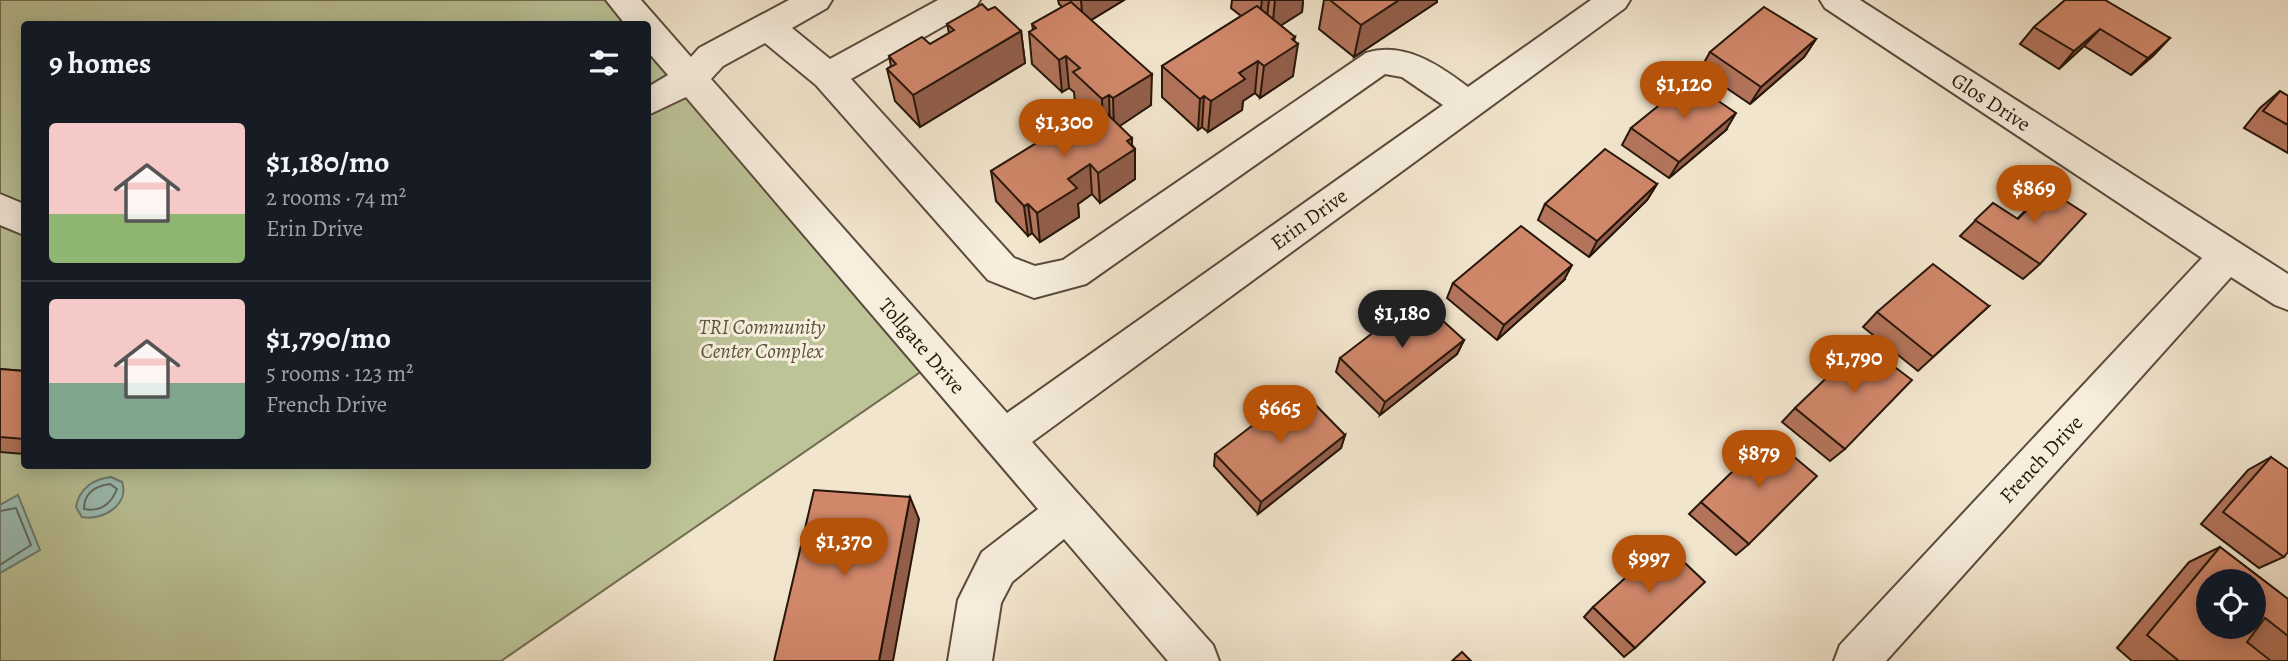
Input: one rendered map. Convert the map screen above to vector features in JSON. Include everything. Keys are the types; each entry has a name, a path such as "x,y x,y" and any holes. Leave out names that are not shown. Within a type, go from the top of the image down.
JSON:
{"street":[{"path":"622,0 640,21"},
{"path":"651,100 690,79 710,57 816,0"},
{"path":"828,76 964,0"},
{"name":"Erin Drive","path":"1004,438 1614,0"},
{"name":"Glos Drive","path":"1836,0 2288,294"},
{"path":"767,26 828,76 1001,269 1034,282 1073,274 1378,62 1392,60 1408,65 1467,104"},
{"name":"Tollgate Drive","path":"651,34 1197,661"},
{"path":"0,209 21,218"},
{"name":"French Drive","path":"1856,661 2227,256"},
{"path":"970,661 979,600 998,567 1068,510"}],"green space":[{"name":"TRI Community Center Complex","path":"0,0 622,0 640,21 21,21 21,469 651,469 651,33 935,362 501,661 0,661"}],"water":[{"path":"111,477 122,482 122,498 118,504 106,514 82,517 76,507 80,495 98,480"},
{"path":"18,495 40,550 0,573 0,505"}],"building":[{"path":"1330,0 1399,0 1361,25"},
{"path":"2065,0 2105,0 2170,38 2148,58 2100,29 2074,51 2034,27"},
{"path":"1071,2 1152,74 1113,98 1109,95 1102,99 1073,72 1080,68 1066,56 1059,60 1029,32 1036,28 1032,24"},
{"path":"982,4 988,10 995,7 1021,31 913,95 887,69 896,64 889,56 922,37 930,44 954,30 947,24"},
{"path":"1257,6 1295,37 1292,39 1298,44 1264,66 1258,61 1239,73 1245,79 1211,101 1204,96 1200,99 1162,66"},
{"path":"1764,7 1816,39 1761,87 1710,52"},
{"path":"1689,81 1736,113 1679,162 1631,128"},
{"path":"2280,91 2288,96 2288,125 2263,111"},
{"path":"1098,105 1132,138 1127,141 1135,149 1098,173 1090,164 1068,179 1077,188 1037,213 1028,204 1024,206 991,171"},
{"path":"1605,149 1657,184 1597,241 1545,204"},
{"path":"2047,189 2086,214 2040,264 1975,220 1993,203 2018,219"},
{"path":"1521,226 1572,265 1504,325 1453,283"},
{"path":"1933,264 1989,306 1933,357 1877,312"},
{"path":"1418,298 1464,340 1385,402 1340,358"},
{"path":"1863,343 1912,380 1845,449 1795,408"},
{"path":"0,369 21,371 21,439 0,437"},
{"path":"1300,389 1345,435 1261,502 1215,454"},
{"path":"1769,436 1817,476 1749,544 1701,502"},
{"path":"2271,457 2288,469 2288,552 2284,557 2223,512"},
{"path":"814,490 910,497 879,661 774,661"},
{"path":"1664,543 1705,582 1635,648 1593,607"},
{"path":"2220,547 2249,569 2202,569"},
{"path":"2196,576 2196,639 2249,639 2247,642 2271,661 2179,661 2147,635"},
{"path":"2266,582 2288,599 2288,636 2266,619"},
{"path":"1462,652 1471,661 1452,661"}]}
